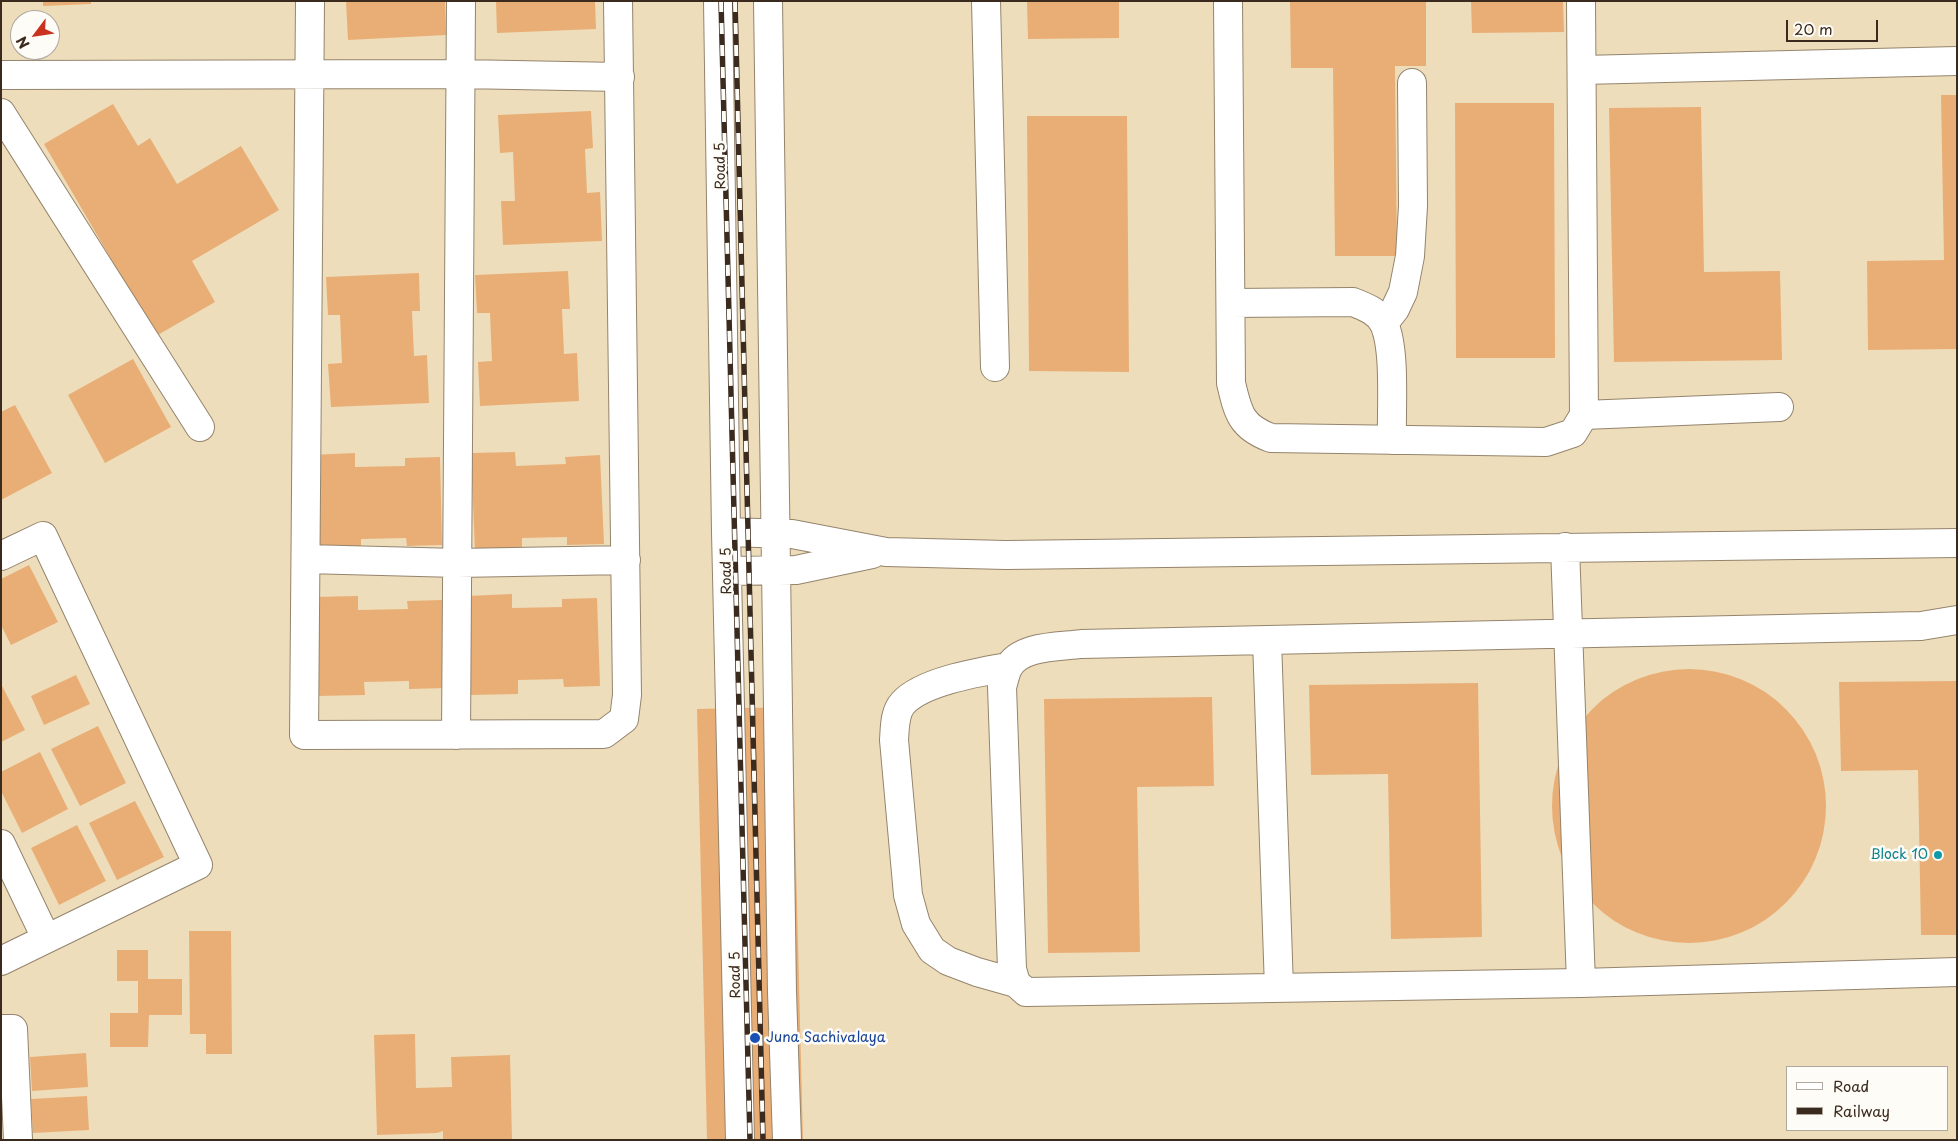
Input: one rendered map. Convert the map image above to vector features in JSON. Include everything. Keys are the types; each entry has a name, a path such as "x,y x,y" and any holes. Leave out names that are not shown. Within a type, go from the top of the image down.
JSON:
{"street":[{"path":"310,1 311,74 304,735 604,734 624,719 628,695 618,1"},
{"path":"456,734 461,1"},
{"name":"Road 5","path":"718,1 726,532 740,1140"},
{"path":"768,1 782,992 787,1140"},
{"path":"986,1 995,367"},
{"path":"1228,1 1231,383 1239,414 1254,432 1271,438 1546,442 1573,433 1584,415 1581,1"},
{"path":"1582,70 1957,60"},
{"path":"1,75 461,74 620,77"},
{"path":"1384,323 1395,309 1403,292 1410,256 1413,206 1412,83"},
{"path":"1,114 200,427"},
{"path":"1231,303 1353,302 1371,309 1384,323 1390,342 1392,440"},
{"path":"1584,415 1779,407"},
{"path":"726,532 792,534 886,552 1006,555 1957,543"},
{"path":"1,556 43,536 198,864 1,960"},
{"path":"1565,548 1581,983"},
{"path":"727,571 796,570 886,552"},
{"path":"306,559 457,563 626,560"},
{"path":"1957,620 1921,626 1081,644 1039,649 1022,655 1008,667 938,684 915,694 902,704 896,718 894,740 908,895 916,924 932,950 948,961 977,972 1016,983 1026,992 1581,983 1957,972"},
{"path":"1267,640 1280,988"},
{"path":"1008,667 1002,687 1012,969 1016,983"},
{"path":"1,844 46,938"},
{"path":"1,1029 13,1029 18,1140"}],"building":[{"path":"43,1 91,1 91,4 43,6"},
{"path":"346,1 445,1 446,35 348,40"},
{"path":"496,1 595,1 596,29 497,33"},
{"path":"1027,1 1119,1 1119,38 1028,39"},
{"path":"1290,1 1426,1 1426,66 1395,66 1397,256 1335,256 1333,68 1291,68"},
{"path":"1471,1 1563,1 1564,32 1472,33"},
{"path":"1941,95 1957,95 1957,349 1868,350 1867,261 1944,260"},
{"path":"1455,103 1554,103 1555,358 1456,358"},
{"path":"113,104 138,146 150,138 177,184 241,146 279,210 192,261 215,302 156,336 44,144"},
{"path":"1701,107 1704,272 1780,271 1782,360 1614,362 1609,108"},
{"path":"591,111 593,148 585,149 587,193 600,192 602,241 503,245 501,201 515,201 513,152 500,153 498,115"},
{"path":"1027,116 1127,116 1129,372 1029,371"},
{"path":"568,271 570,309 562,309 564,354 577,353 579,401 480,406 478,362 492,361 490,313 477,313 475,275"},
{"path":"419,273 420,311 412,311 414,356 427,355 429,403 331,407 328,364 342,363 340,315 328,315 326,277"},
{"path":"133,359 171,427 105,463 68,395"},
{"path":"15,405 52,473 1,500 1,412"},
{"path":"515,452 516,466 566,464 565,457 600,455 604,544 567,545 567,537 522,538 522,551 475,552 471,453"},
{"path":"355,453 355,467 405,466 405,458 440,457 442,545 407,546 406,538 361,539 361,553 314,554 310,455"},
{"path":"29,565 58,622 11,645 1,625 1,579"},
{"path":"512,594 512,608 562,607 562,599 597,598 600,686 564,687 563,679 518,680 518,694 471,695 467,596"},
{"path":"358,596 358,610 408,609 407,601 443,600 446,688 409,689 409,681 364,682 365,695 317,696 313,597"},
{"path":"1689,669 1716,672 1741,679 1765,692 1786,709 1803,730 1816,754 1823,779 1826,806 1823,833 1816,858 1803,882 1786,903 1765,920 1741,933 1716,940 1689,943 1662,940 1637,933 1613,920 1592,903 1575,882 1562,858 1555,833 1552,806 1555,779 1562,754 1575,730 1592,709 1613,692 1637,679 1662,672"},
{"path":"76,675 90,704 44,725 31,696"},
{"name":"Block 10","path":"1957,681 1957,935 1921,935 1918,770 1841,771 1839,682"},
{"path":"1478,683 1482,937 1391,939 1388,774 1311,775 1309,685"},
{"path":"1,684 25,730 1,742"},
{"path":"1212,697 1214,786 1137,787 1140,952 1048,953 1044,699"},
{"path":"792,707 803,1140 707,1140 697,709"},
{"path":"98,726 126,783 80,806 51,749"},
{"path":"40,752 68,809 22,833 1,791 1,772"},
{"path":"135,801 164,857 117,880 89,823"},
{"path":"77,825 106,881 59,905 31,848"},
{"path":"189,931 231,931 232,1054 206,1054 206,1034 190,1034"},
{"path":"117,950 148,950 148,979 182,979 182,1015 149,1015 148,1047 110,1047 110,1013 138,1013 138,981 117,981"},
{"path":"415,1034 416,1088 452,1087 451,1057 510,1055 512,1140 443,1140 443,1131 437,1133 377,1135 374,1035"},
{"path":"86,1053 88,1087 32,1091 30,1057"},
{"path":"87,1096 89,1130 33,1133 31,1099"}],"railway":[{"path":"721,1 750,1140"},
{"path":"735,1 763,1140"}],"place":[{"name":"Block 10","path":"1938,855"},
{"name":"Juna Sachivalaya","path":"755,1038"}]}
